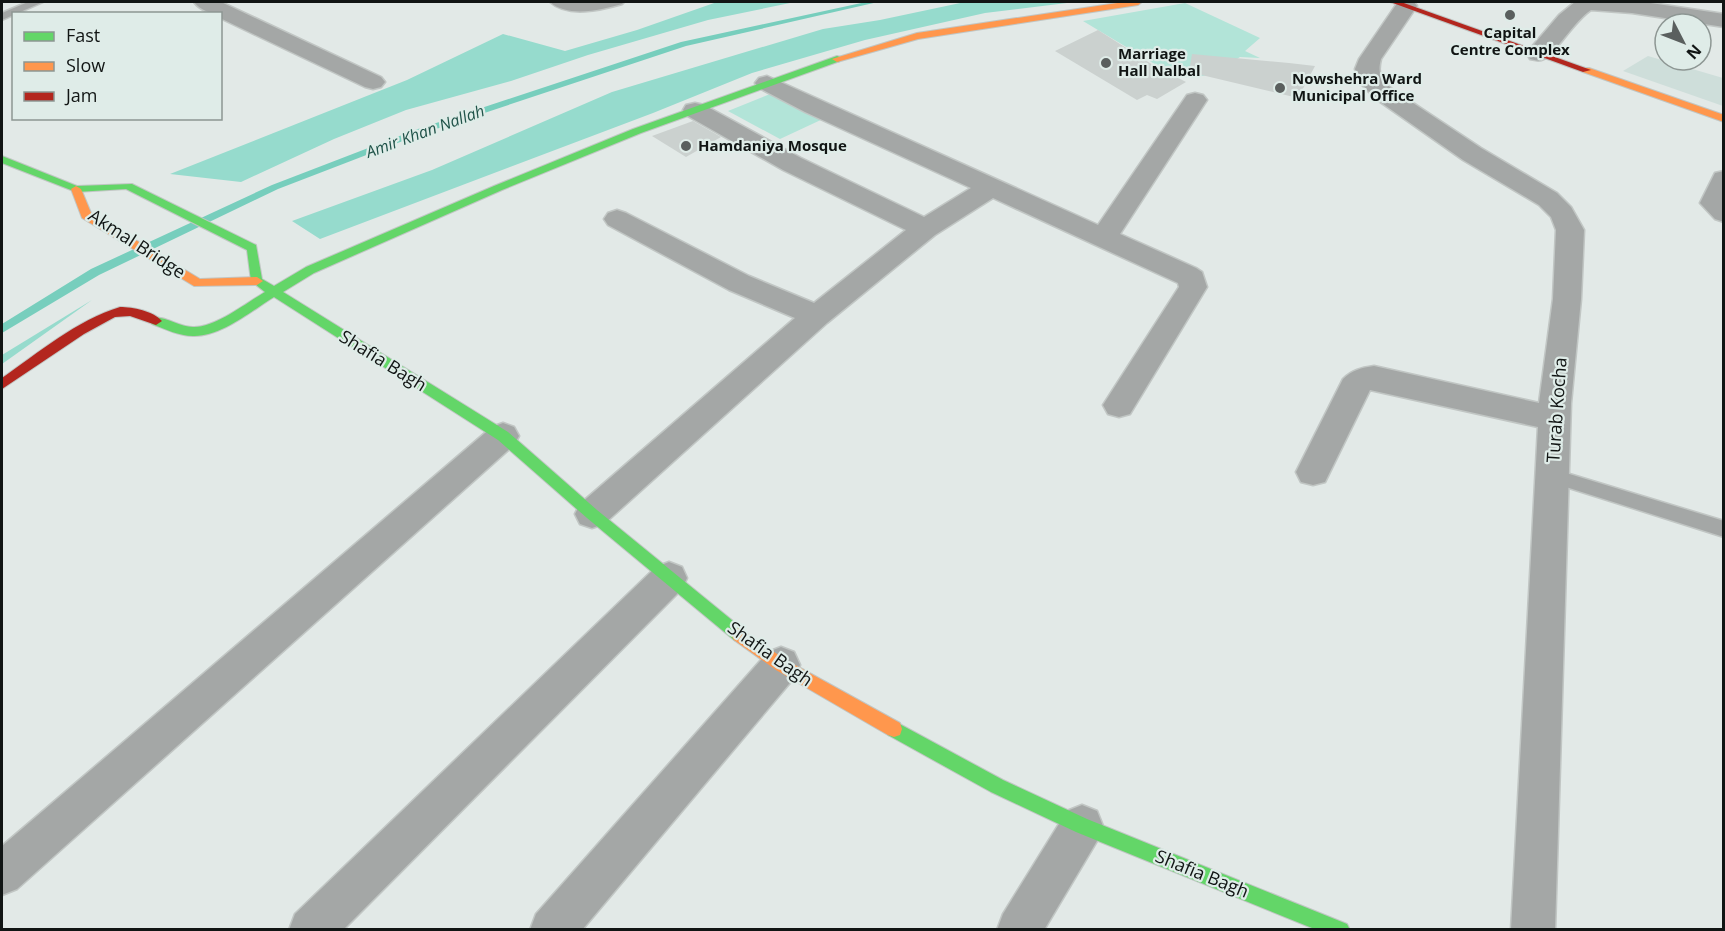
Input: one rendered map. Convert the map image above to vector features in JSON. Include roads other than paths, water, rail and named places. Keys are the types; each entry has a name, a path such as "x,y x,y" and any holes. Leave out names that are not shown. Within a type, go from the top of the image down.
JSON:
{"main road":[{"path":"2,384 99,320 119,311 137,313 176,329 194,332 215,327 310,270 571,157 853,53 917,36 1138,2"},
{"path":"1400,4 1724,119"},
{"path":"2,159 76,189 128,186 252,248 257,281"},
{"name":"Akmal Bridge","path":"76,189 86,215 198,283 257,281"},
{"name":"Shafia Bagh","path":"257,281 503,436 669,578 781,665 997,786 1082,826 1341,930"}],"street":[{"path":"205,2 373,82"},
{"path":"1538,54 1580,3 1617,2 1724,21"},
{"name":"Turab Kocha","path":"1400,4 1366,69 1370,81 1421,121 1548,199 1562,213 1570,230 1567,299 1555,403 1533,930"},
{"path":"767,83 814,107 993,186 1192,279 1193,286 1119,405"},
{"path":"1104,237 1195,100"},
{"path":"695,110 792,164 925,229"},
{"path":"1724,179 1713,203 1724,213"},
{"path":"592,514 817,316 925,229 993,186"},
{"path":"617,219 739,283 817,316"},
{"path":"1313,472 1354,387 1361,380 1374,378 1556,419"},
{"path":"2,874 503,436"},
{"path":"311,930 669,578"},
{"path":"552,930 781,665"},
{"path":"1019,930 1082,826"}],"lane":[{"path":"14,12 37,2"},
{"path":"556,2 562,5 584,7 618,2"},
{"path":"1553,476 1724,529"}],"waterway":[{"name":"Amir Khan Nallah","path":"2,329 95,272 275,187 418,132 684,44 874,2"}],"place":[{"name":"Capital Centre Complex","path":"1510,15"},
{"name":"Marriage Hall Nalbal","path":"1106,63"},
{"name":"Nowshehra Ward Municipal Office","path":"1280,88"},
{"name":"Hamdaniya Mosque","path":"686,146"}]}
